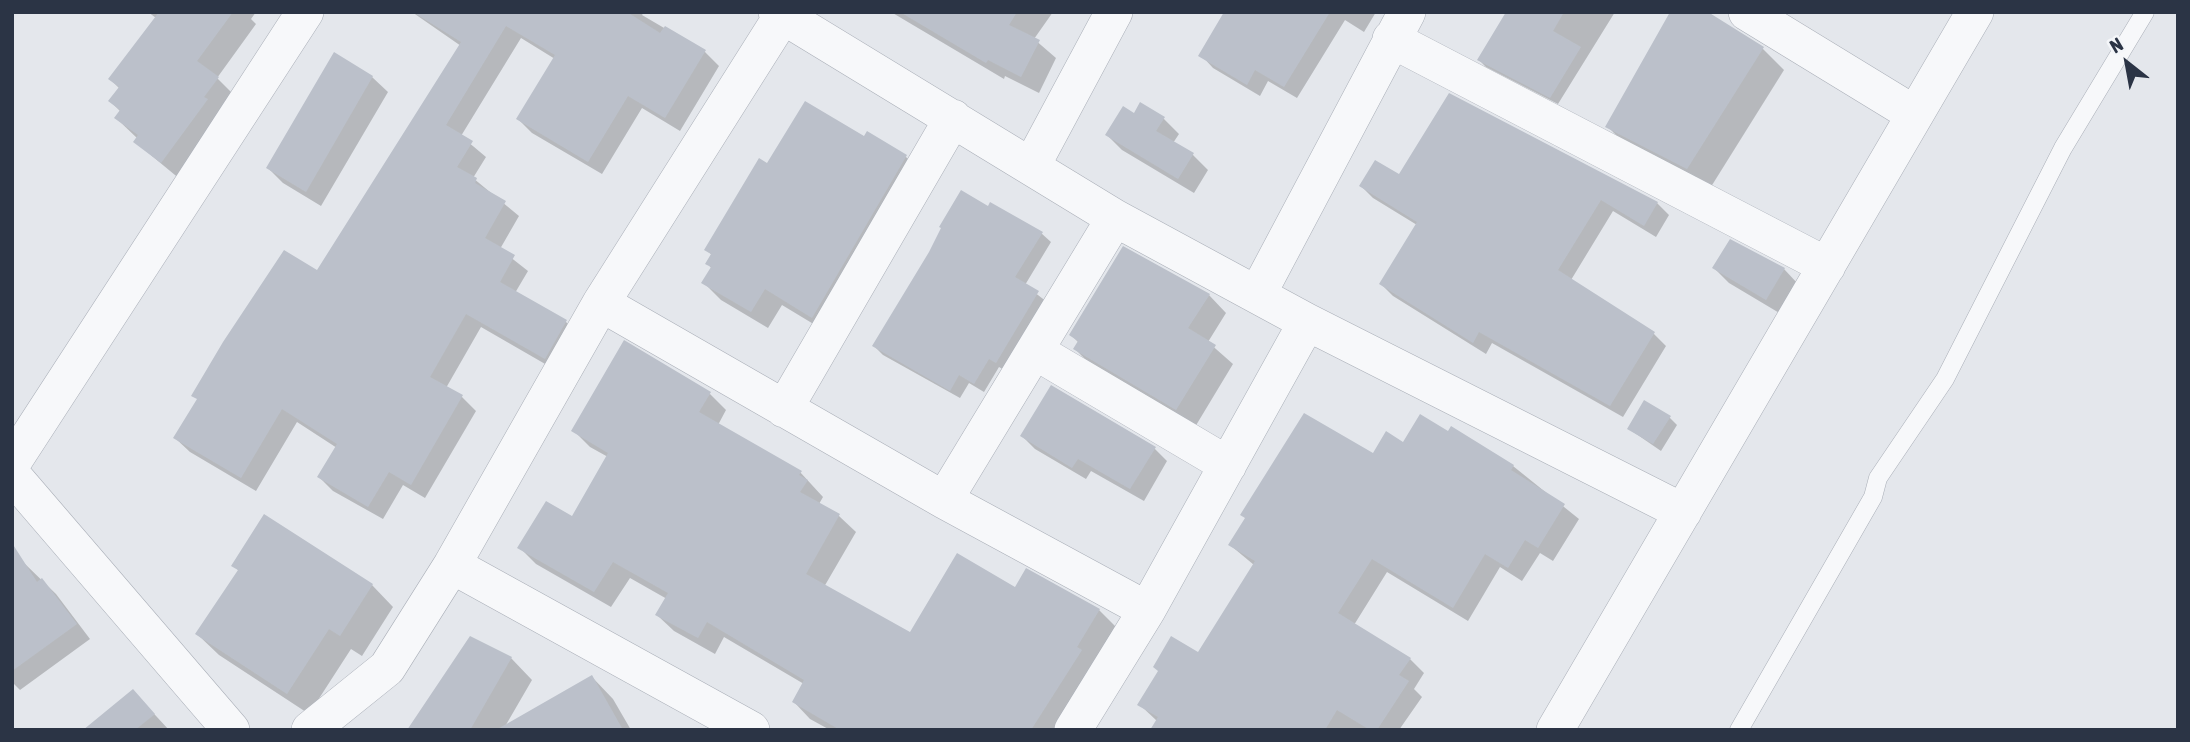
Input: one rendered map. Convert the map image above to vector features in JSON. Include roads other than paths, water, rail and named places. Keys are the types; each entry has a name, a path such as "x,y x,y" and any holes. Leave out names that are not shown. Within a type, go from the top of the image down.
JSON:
{"street":[{"path":"12,463 305,12"},
{"path":"1032,165 1114,12"},
{"path":"1747,12 1914,114"},
{"path":"1555,730 1975,12"},
{"path":"310,730 387,668 452,565 601,303 780,14 1115,218 1307,322 1683,512"},
{"path":"1257,295 1399,26 1827,265"},
{"path":"784,409 953,118"},
{"path":"944,500 1115,218"},
{"path":"601,303 944,500 1147,610"},
{"path":"1073,730 1147,610 1307,322"},
{"path":"1034,351 1228,464"},
{"path":"12,475 231,730"},
{"path":"452,565 751,730"}],"lane":[{"path":"1739,730 1873,497 1878,478 1945,379 2063,148 2145,12"}]}
